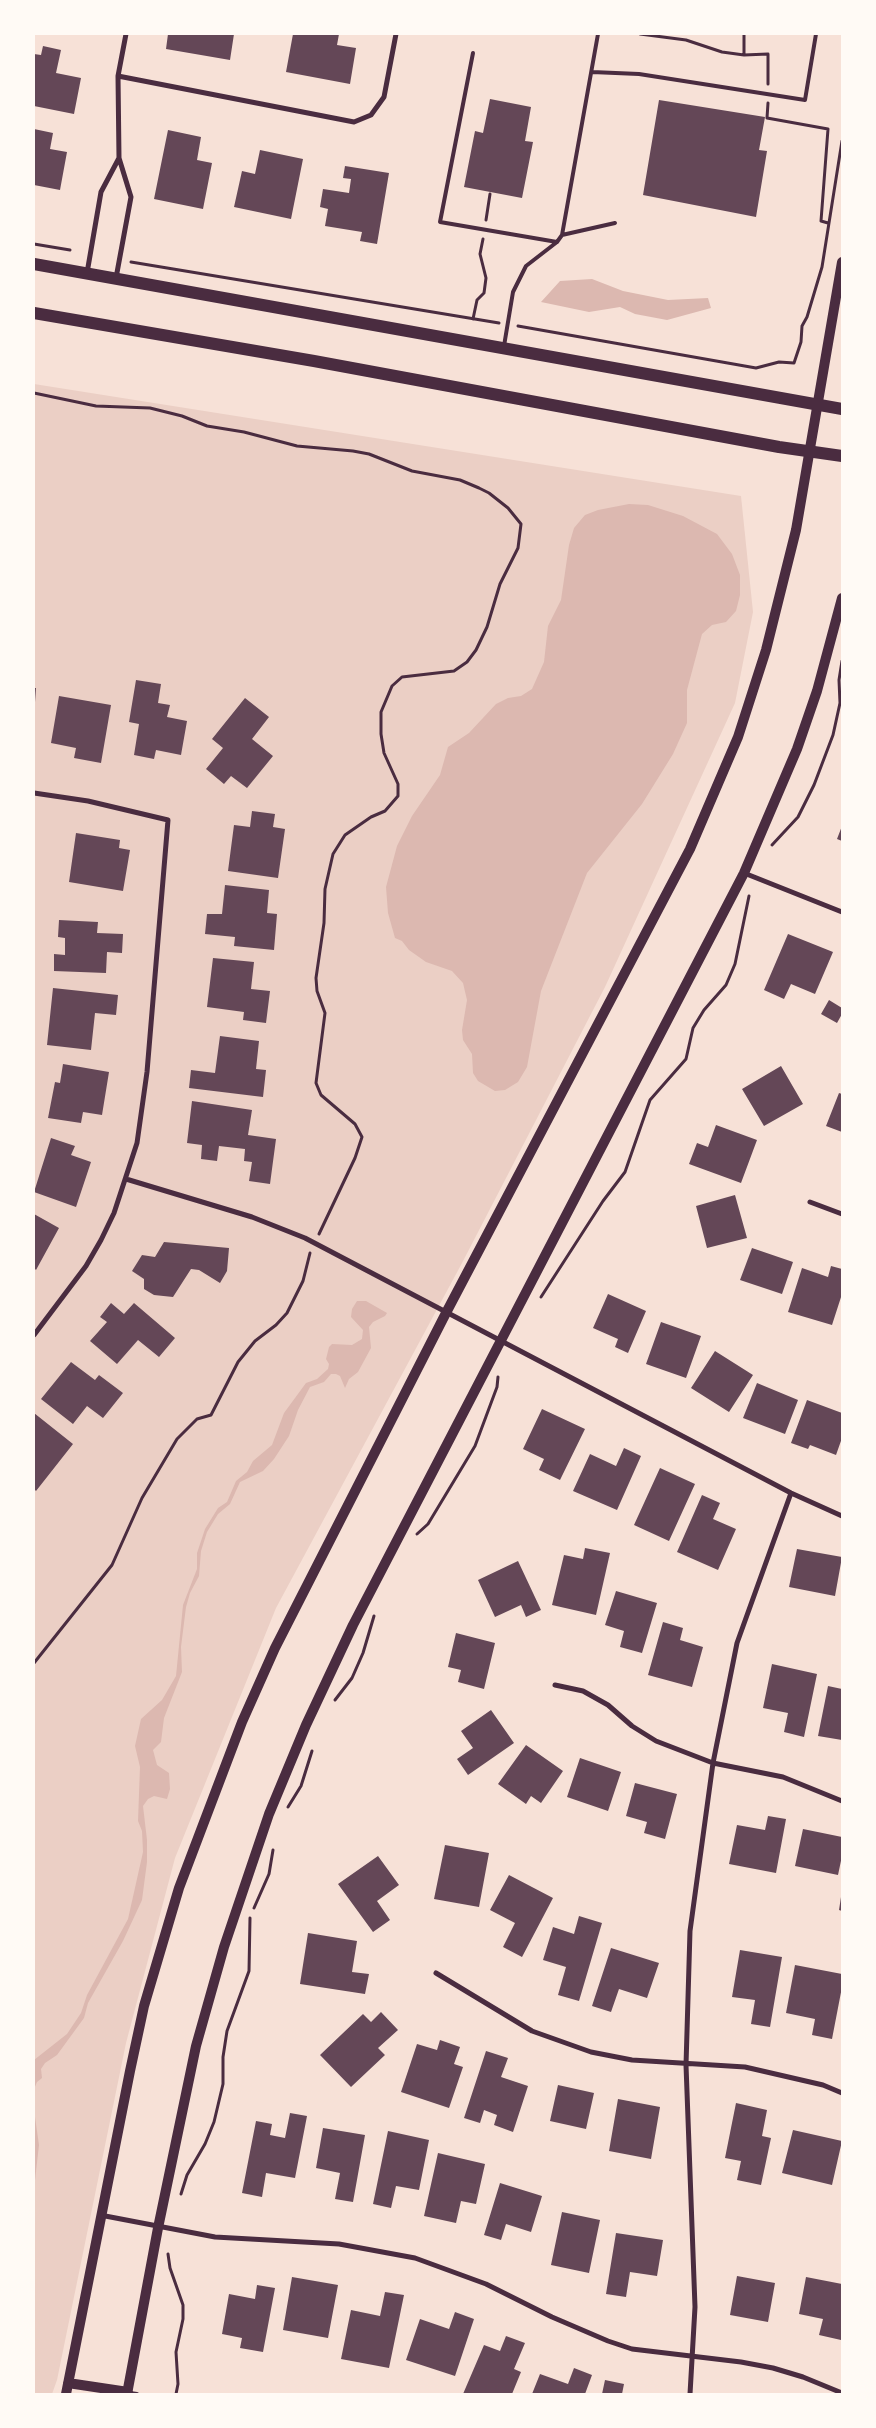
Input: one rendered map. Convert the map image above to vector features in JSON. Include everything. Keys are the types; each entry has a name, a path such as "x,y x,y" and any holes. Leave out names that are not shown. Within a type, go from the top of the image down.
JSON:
{"main road":[{"path":"66,2394 100,2215 144,2006 179,1888 201,1826 242,1722 275,1648 447,1311 690,849 732,752 754,693 778,606 796,530 842,262"},
{"path":"34,264 842,409"},
{"path":"34,313 314,361 779,447 842,456"},
{"path":"68,2382 131,2394 158,2228 199,2038 224,1947 269,1814 306,1725 353,1625 744,873 797,749 842,598"}],"street":[{"path":"116,279 131,197 119,158 118,76 126,34"},
{"path":"118,76 354,122 371,115 384,98 396,34"},
{"path":"87,273 102,192 119,158"},
{"path":"34,792 88,801 168,820 144,1104 137,1143 114,1213 86,1266 34,1335"},
{"path":"744,873 842,912"},
{"path":"126,1179 252,1217 314,1243 447,1311 791,1493 842,1516"},
{"path":"810,1202 842,1214"},
{"path":"690,2394 695,2307 686,2065 690,1931 713,1763 737,1643 791,1493"},
{"path":"556,1685 583,1691 608,1705 632,1726 656,1741 713,1763 782,1777 842,1801"},
{"path":"436,1973 532,2031 561,2043 591,2052 632,2060 686,2065 745,2067 823,2085 842,2093"},
{"path":"100,2215 158,2228 215,2237 339,2244 415,2258 486,2284 608,2342 632,2349 742,2362 773,2368 842,2393"}],"lane":[{"path":"504,347 513,292 526,266 557,242 562,235 598,34"},
{"path":"592,72 639,74 805,100 816,34"},
{"path":"473,53 440,222 557,242"},
{"path":"562,235 615,223"}],"path":[{"path":"744,34 744,55"},
{"path":"130,262 756,368 779,362 794,363 801,342 802,326 807,317 822,267 842,141"},
{"path":"474,319 477,300 484,293 486,278 480,254 490,194"},
{"path":"34,244 70,250"},
{"path":"34,393 96,406 150,408 182,416 207,426 244,432 297,446 369,454 412,471 460,480 479,488 489,493 508,508 521,524 518,548 500,584 487,627 476,650 467,662 454,671 402,677 392,686 381,712 381,734 384,753 398,784 398,796 385,811 364,821 346,835 332,854 325,888 324,923 316,978 317,991 325,1013 316,1083 321,1095 355,1124 362,1137 355,1158 314,1243 303,1281 287,1313 276,1325 255,1341 238,1362 211,1415 197,1419 177,1439 142,1498 112,1565 34,1663"},
{"path":"766,852 798,817 814,785 833,735 840,703 839,680 842,662"},
{"path":"538,1302 603,1201 625,1172 650,1100 686,1059 694,1028 704,1010 726,985 735,964 741,926 756,878"},
{"path":"411,1539 428,1524 475,1446 497,1387 499,1372"},
{"path":"332,1705 352,1678 363,1653 375,1614"},
{"path":"284,1815 301,1786 313,1746"},
{"path":"180,2198 187,2175 205,2144 214,2122 224,2084 223,2057 227,2031 249,1971 250,1917 269,1874 273,1847"},
{"path":"172,2230 168,2256 183,2305 183,2319 176,2352 178,2384 176,2394"}],"shaded area":[{"path":"592,279 623,291 668,300 708,298 711,308 667,320 635,314 620,307 589,312 541,302 560,281"},
{"path":"34,384 741,496 753,612 735,703 605,987 462,1263 276,1608 175,1858 126,2043 57,2380 52,2394 34,2394"},
{"path":"629,504 648,505 683,516 717,534 732,554 740,575 740,595 736,611 726,622 712,625 702,634 687,690 687,723 673,754 642,804 587,873 541,991 527,1067 518,1082 505,1090 495,1091 478,1081 473,1073 472,1054 463,1040 462,1030 467,1000 463,983 452,971 426,962 409,950 402,941 395,938 388,913 386,887 397,846 412,816 440,775 448,747 469,733 496,704 508,698 521,696 532,689 544,662 548,626 561,600 569,545 574,528 585,515 598,510"},
{"path":"357,1301 366,1301 387,1313 369,1327 371,1348 358,1372 349,1379 345,1388 340,1376 336,1374 331,1374 324,1382 310,1387 298,1410 289,1436 274,1459 263,1471 240,1482 230,1504 218,1514 207,1532 201,1551 199,1576 190,1593 186,1607 181,1647 182,1672 164,1718 161,1742 153,1750 157,1765 169,1773 170,1789 167,1799 154,1796 148,1799 143,1806 147,1840 147,1862 142,1900 123,1941 88,2003 84,2018 57,2055 45,2063 41,2069 42,2078 37,2082 34,2089 34,2060 67,2034 81,2013 87,1995 128,1919 143,1852 142,1831 138,1821 140,1767 135,1746 141,1719 162,1700 176,1676 183,1605 197,1569 197,1553 205,1529 218,1508 227,1502 236,1481 247,1472 253,1461 272,1445 284,1413 306,1383 317,1379 328,1369 329,1364 326,1359 329,1347 332,1344 352,1345 362,1339 363,1330 351,1317 352,1309"},
{"path":"34,2110 39,2145 34,2189"}],"building":[{"path":"168,34 234,34 230,60 166,49"},
{"path":"293,34 339,34 337,45 356,48 350,84 286,72"},
{"path":"43,46 61,50 56,73 81,78 74,114 34,106 34,54 41,55"},
{"path":"490,99 531,107 525,141 533,142 522,198 464,187 475,131 483,133"},
{"path":"659,100 765,117 759,150 767,151 756,217 643,195"},
{"path":"34,129 53,133 50,149 67,152 60,190 34,185"},
{"path":"168,130 201,137 197,160 212,163 203,209 154,199"},
{"path":"260,150 303,159 291,219 234,207 242,171 255,174"},
{"path":"345,166 389,173 377,244 360,241 362,232 325,226 328,209 320,207 323,189 349,193 351,179 343,178"},
{"path":"136,680 161,684 158,703 170,705 167,717 187,721 181,755 156,750 154,759 134,755 139,724 129,722"},
{"path":"34,688 36,688 35,702 34,702"},
{"path":"59,696 111,705 101,763 74,758 76,748 51,743"},
{"path":"245,698 269,717 252,739 273,756 247,788 231,776 224,784 206,769 223,748 212,739"},
{"path":"252,811 275,814 273,827 285,829 278,878 228,871 234,825 250,827"},
{"path":"842,826 842,841 837,839"},
{"path":"76,833 120,840 119,848 130,850 123,891 69,882"},
{"path":"225,885 269,890 267,913 277,914 274,950 234,946 235,937 205,934 207,914 222,914"},
{"path":"59,920 98,922 97,933 123,934 122,953 107,952 106,973 54,971 54,954 65,955 65,938 58,937"},
{"path":"788,934 833,952 815,994 791,984 784,999 764,990"},
{"path":"213,958 254,962 251,989 270,991 266,1023 243,1020 244,1012 207,1007"},
{"path":"53,988 118,995 116,1015 95,1013 91,1050 47,1045"},
{"path":"829,1000 842,1008 842,1014 837,1023 821,1014"},
{"path":"220,1036 259,1041 256,1069 266,1070 263,1097 189,1088 191,1070 215,1073"},
{"path":"63,1064 109,1072 102,1115 83,1112 81,1123 48,1118 55,1082 60,1083"},
{"path":"781,1066 803,1104 764,1126 742,1089"},
{"path":"839,1093 842,1094 842,1132 826,1126"},
{"path":"192,1101 252,1110 248,1135 276,1139 270,1184 249,1181 252,1162 244,1161 245,1149 219,1146 217,1161 201,1159 202,1145 187,1143"},
{"path":"716,1125 757,1140 741,1183 689,1164 697,1143 708,1147"},
{"path":"51,1138 75,1146 71,1155 91,1162 76,1207 34,1192"},
{"path":"735,1195 747,1238 707,1248 696,1206"},
{"path":"34,1214 59,1228 36,1270 34,1268"},
{"path":"164,1242 229,1248 227,1271 220,1283 199,1270 191,1269 173,1297 154,1295 144,1289 144,1279 132,1271 142,1255 155,1257"},
{"path":"752,1248 793,1262 782,1294 740,1280"},
{"path":"831,1266 842,1269 842,1294 832,1325 788,1312 802,1268 828,1277"},
{"path":"608,1294 646,1311 628,1353 615,1347 618,1339 593,1328"},
{"path":"111,1303 124,1314 134,1303 175,1338 159,1357 138,1340 117,1364 90,1341 107,1322 100,1317"},
{"path":"661,1322 701,1336 686,1378 646,1364"},
{"path":"715,1351 753,1375 729,1412 691,1388"},
{"path":"71,1362 95,1380 99,1375 123,1393 103,1418 87,1406 73,1424 41,1399"},
{"path":"757,1383 798,1400 785,1434 743,1418"},
{"path":"807,1400 842,1413 842,1438 836,1455 810,1445 808,1449 791,1443"},
{"path":"542,1409 585,1429 560,1480 539,1470 544,1459 523,1449"},
{"path":"34,1413 73,1444 36,1491 34,1489"},
{"path":"624,1448 641,1456 617,1510 573,1491 590,1454 616,1466"},
{"path":"660,1468 695,1484 669,1541 634,1525"},
{"path":"702,1495 720,1503 713,1519 736,1529 718,1570 677,1552"},
{"path":"585,1548 610,1553 596,1615 552,1605 564,1555 583,1559"},
{"path":"797,1549 842,1557 835,1596 789,1587"},
{"path":"518,1561 541,1610 526,1617 521,1605 495,1617 478,1580"},
{"path":"616,1591 657,1603 642,1653 620,1647 624,1631 605,1625"},
{"path":"663,1622 683,1628 680,1640 703,1647 692,1687 648,1675"},
{"path":"456,1633 495,1643 484,1689 458,1682 461,1670 448,1667"},
{"path":"772,1664 817,1674 804,1737 784,1732 788,1713 763,1708"},
{"path":"828,1686 842,1689 842,1740 818,1736"},
{"path":"491,1710 514,1743 468,1775 457,1759 473,1748 461,1731"},
{"path":"526,1745 563,1771 541,1803 531,1796 526,1804 498,1784"},
{"path":"580,1758 621,1772 608,1811 567,1797"},
{"path":"635,1783 677,1794 665,1839 644,1833 647,1822 626,1816"},
{"path":"768,1816 786,1819 776,1873 729,1864 737,1825 765,1830"},
{"path":"803,1829 842,1837 842,1856 838,1875 795,1866"},
{"path":"445,1845 489,1853 479,1907 434,1899"},
{"path":"378,1856 399,1885 377,1901 390,1920 373,1932 338,1884"},
{"path":"509,1875 553,1898 522,1957 503,1947 515,1923 490,1910"},
{"path":"842,1897 842,1911 839,1910"},
{"path":"579,1916 602,1923 579,2001 558,1995 566,1967 543,1960 553,1927 574,1934"},
{"path":"308,1933 357,1941 352,1972 369,1974 365,1994 300,1984"},
{"path":"611,1948 659,1963 647,1998 619,1989 611,2012 592,2006"},
{"path":"740,1950 782,1957 770,2027 751,2024 755,2000 732,1997"},
{"path":"795,1965 842,1974 842,1987 832,2039 812,2035 815,2019 786,2013"},
{"path":"381,2012 398,2030 378,2048 385,2055 351,2087 320,2055 363,2014 371,2022"},
{"path":"440,2040 460,2047 454,2064 463,2067 449,2108 401,2092 417,2044 437,2050"},
{"path":"486,2051 508,2058 501,2077 528,2086 513,2132 494,2125 497,2115 484,2110 480,2123 464,2118"},
{"path":"558,2085 594,2093 586,2129 550,2121"},
{"path":"618,2099 660,2107 651,2159 609,2151"},
{"path":"736,2103 767,2110 762,2136 771,2138 761,2185 737,2180 741,2161 725,2158"},
{"path":"290,2113 307,2116 295,2178 266,2173 262,2197 242,2193 256,2121 272,2124 270,2135 285,2138"},
{"path":"323,2128 365,2135 353,2202 335,2199 340,2173 316,2168"},
{"path":"793,2130 842,2141 832,2185 782,2173"},
{"path":"388,2131 429,2140 419,2190 396,2186 391,2208 373,2204"},
{"path":"438,2153 485,2164 476,2204 461,2201 456,2223 424,2216"},
{"path":"500,2183 542,2196 531,2232 506,2224 501,2240 484,2235"},
{"path":"562,2212 600,2220 589,2273 551,2265"},
{"path":"616,2233 663,2240 657,2276 630,2272 626,2297 606,2294"},
{"path":"737,2276 775,2283 768,2322 730,2315"},
{"path":"292,2277 338,2285 328,2338 283,2330"},
{"path":"806,2277 842,2284 841,2340 819,2335 823,2319 799,2314"},
{"path":"257,2285 275,2288 263,2352 240,2348 242,2338 222,2334 229,2294 255,2299"},
{"path":"385,2292 404,2295 389,2368 341,2359 351,2310 380,2316"},
{"path":"455,2312 474,2319 455,2376 406,2360 420,2319 449,2329"},
{"path":"506,2336 525,2343 514,2369 521,2372 512,2394 463,2394 484,2345 500,2351"},
{"path":"574,2368 592,2375 585,2394 532,2394 540,2374 568,2384"},
{"path":"605,2380 624,2384 622,2394 602,2394"}]}
